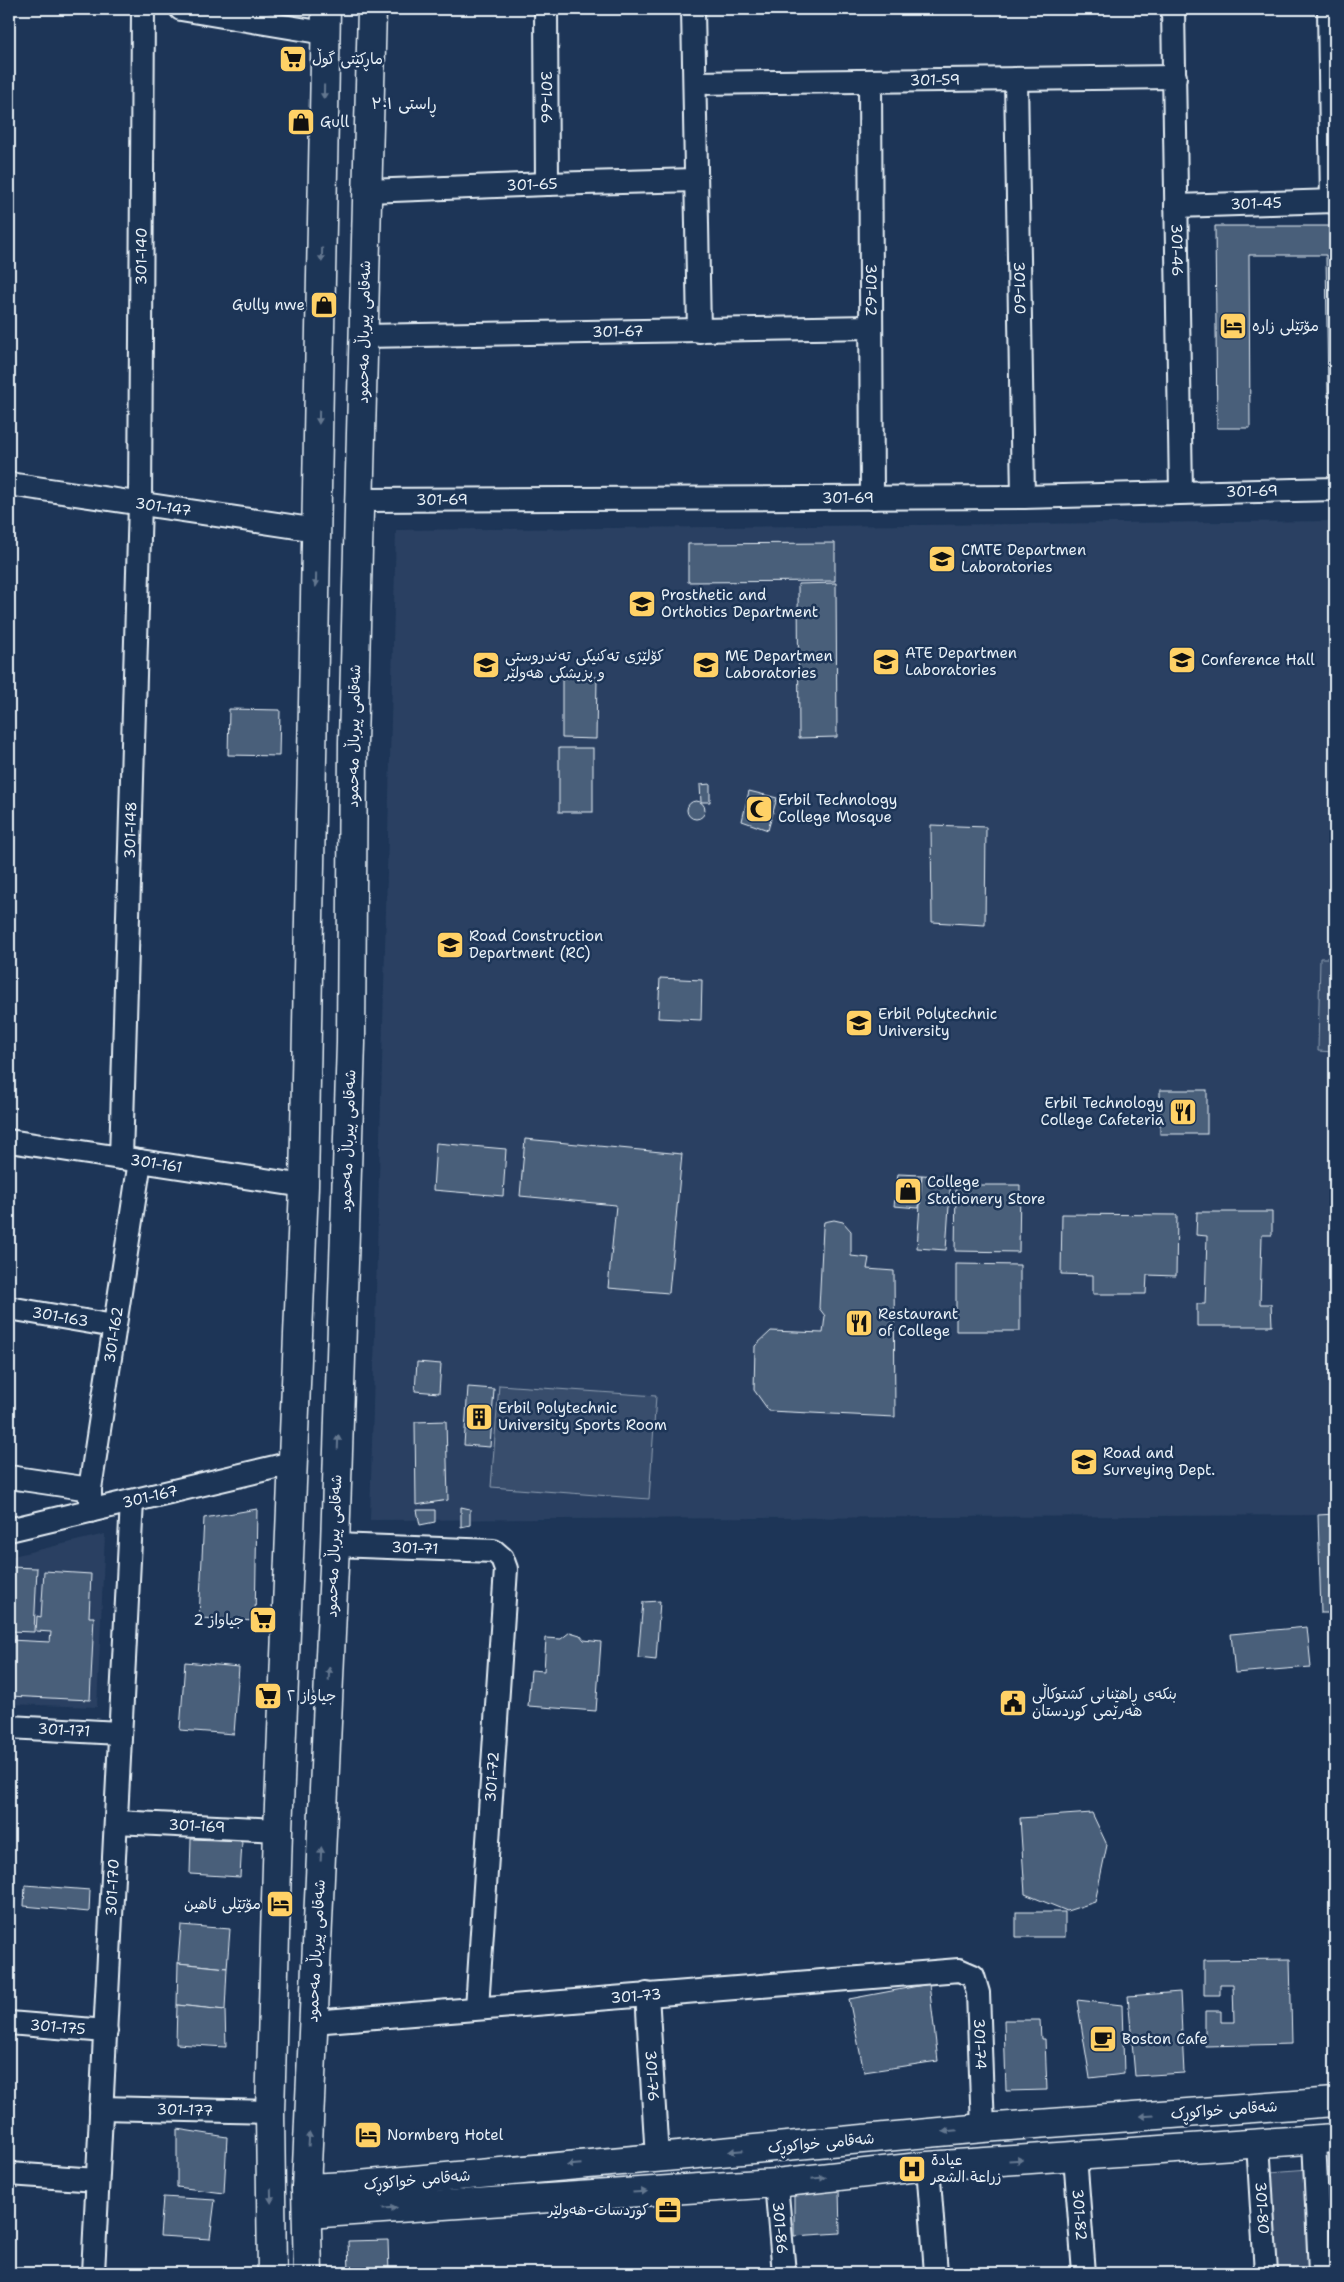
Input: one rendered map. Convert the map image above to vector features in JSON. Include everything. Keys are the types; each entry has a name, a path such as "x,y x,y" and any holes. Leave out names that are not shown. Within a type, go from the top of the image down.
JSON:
{"main road":[{"name":"شەقامی پیرباڵ مەحمود","path":"308,2273 306,2201 335,1545 351,1043 353,742 372,9"},
{"path":"272,2273 270,2112 278,1830 304,1186 325,21"},
{"path":"313,741 353,742"},
{"name":"شەقامی خواکوڕک","path":"350,2198 657,2158 983,2128 1335,2102"},
{"name":"شەقامی خواکوڕک","path":"306,2201 776,2183 928,2166 1325,2139"}],"street":[{"name":"301-140","path":"140,503 143,9"},
{"path":"181,9 325,21"},
{"name":"301-66","path":"546,9 547,184"},
{"path":"694,9 699,330"},
{"name":"301-46","path":"1174,9 1181,492"},
{"path":"1329,9 1334,201"},
{"name":"301-59","path":"695,83 1174,77"},
{"name":"301-60","path":"1016,79 1023,497"},
{"name":"301-62","path":"870,81 872,498"},
{"name":"301-65","path":"367,191 696,180"},
{"name":"301-45","path":"1176,206 1334,201"},
{"name":"301-67","path":"364,336 871,327"},
{"name":"301-147","path":"9,484 317,530"},
{"name":"301-69","path":"360,500 1023,497 1335,489"},
{"name":"301-148","path":"131,1159 140,503"},
{"name":"301-161","path":"9,1141 304,1186"},
{"name":"301-162","path":"90,1500 114,1326 131,1159"},
{"name":"301-163","path":"9,1308 114,1326"},
{"name":"301-167","path":"9,1530 90,1500 132,1501 292,1464"},
{"path":"9,1477 90,1500"},
{"name":"301-170","path":"93,2273 132,1501"},
{"name":"301-71","path":"335,1545 494,1551"},
{"name":"301-72","path":"476,2008 506,1569 502,1558 494,1551"},
{"name":"301-171","path":"9,1727 119,1733"},
{"name":"301-169","path":"116,1822 278,1830"},
{"name":"301-73","path":"313,2022 959,1970"},
{"name":"301-74","path":"959,1970 974,1976 978,1993 983,2128"},
{"name":"301-76","path":"647,1994 657,2158"},
{"name":"301-175","path":"9,2023 106,2031"},
{"name":"301-177","path":"101,2108 270,2112"},
{"path":"1320,2273 1325,2139"},
{"name":"301-80","path":"1258,2144 1266,2273"},
{"name":"301-82","path":"1076,2156 1084,2273"},
{"path":"928,2166 936,2273"},
{"path":"9,2174 97,2180"},
{"name":"301-86","path":"776,2183 784,2273"}],"shaded area":[{"name":"Erbil Polytechnic University","path":"1335,521 1335,1515 370,1520 396,530"},
{"path":"1320,958 1335,958 1335,1052 1318,1051"},
{"path":"499,1385 656,1396 649,1499 491,1487"},
{"path":"105,1534 97,1707 9,1704 9,1557"},
{"path":"1335,2167 1335,2273 1278,2273 1270,2172"}],"building":[{"name":"مۆتێلی زارە","path":"1215,226 1335,226 1335,397 1328,397 1326,255 1249,255 1250,428 1217,428"},
{"path":"835,543 835,581 688,582 688,544"},
{"path":"836,583 837,737 799,738 798,584"},
{"path":"562,676 597,677 596,739 562,738"},
{"path":"229,709 280,710 279,756 228,755"},
{"path":"559,748 593,748 593,812 559,812"},
{"path":"710,784 710,802 701,802 700,785"},
{"name":"Erbil Technology College Mosque","path":"749,791 777,798 768,830 742,821"},
{"path":"692,801 700,801 705,806 703,817 692,819 687,814 687,806"},
{"path":"931,825 986,827 985,925 932,922"},
{"path":"660,978 702,980 701,1020 658,1018"},
{"name":"Erbil Technology College Cafeteria","path":"1160,1090 1207,1090 1207,1134 1160,1134"},
{"path":"525,1139 682,1154 669,1293 608,1288 616,1205 520,1196"},
{"path":"436,1143 506,1149 503,1196 433,1190"},
{"name":"College Stationery Store","path":"898,1174 922,1175 919,1208 894,1206"},
{"path":"922,1175 951,1177 946,1250 917,1248"},
{"path":"956,1185 1020,1185 1019,1252 955,1251"},
{"path":"1197,1212 1272,1212 1272,1235 1262,1235 1260,1304 1271,1304 1272,1326 1197,1326 1197,1304 1205,1304 1207,1236 1196,1235"},
{"path":"1062,1214 1177,1215 1176,1276 1147,1275 1146,1294 1093,1294 1093,1275 1061,1274"},
{"name":"Restaurant of College","path":"834,1220 843,1222 851,1231 851,1256 869,1258 867,1269 894,1271 895,1417 769,1411 754,1390 755,1346 771,1331 823,1333 825,1316 819,1308 823,1228 824,1222"},
{"path":"956,1264 1020,1265 1020,1331 956,1331"},
{"path":"417,1362 441,1364 439,1393 415,1391"},
{"name":"Erbil Polytechnic University Sports Room","path":"468,1387 494,1389 490,1447 464,1445"},
{"path":"446,1421 448,1500 416,1505 415,1422"},
{"path":"461,1507 470,1509 470,1525 461,1527"},
{"path":"257,1509 255,1621 199,1618 204,1518"},
{"path":"417,1510 435,1510 435,1522 420,1525"},
{"path":"1335,1514 1335,1613 1321,1613 1318,1515"},
{"path":"9,1567 37,1568 34,1632 9,1631"},
{"path":"44,1571 91,1574 89,1617 94,1617 90,1700 9,1696 9,1640 50,1642 51,1632 36,1631 37,1616 41,1617"},
{"path":"660,1601 656,1660 638,1658 643,1602"},
{"path":"1307,1627 1311,1667 1235,1673 1231,1634"},
{"path":"570,1632 580,1635 584,1640 601,1642 596,1711 528,1706 531,1670 544,1671 546,1638 561,1639"},
{"path":"185,1662 239,1667 234,1734 180,1730"},
{"path":"1092,1813 1107,1845 1095,1902 1067,1911 1025,1894 1020,1818"},
{"path":"191,1839 242,1841 240,1877 190,1874"},
{"path":"25,1885 90,1890 89,1912 24,1906"},
{"path":"1016,1912 1065,1912 1065,1937 1016,1937"},
{"path":"181,1925 230,1929 227,1968 178,1963"},
{"path":"1290,1959 1292,2044 1205,2046 1205,2011 1221,2011 1221,2022 1234,2022 1233,1984 1220,1984 1220,1995 1204,1995 1204,1960"},
{"path":"178,1963 227,1968 225,2010 177,2005"},
{"path":"929,1984 938,2061 864,2072 849,1999"},
{"path":"1180,1992 1184,2073 1135,2076 1128,1996"},
{"name":"Boston Cafe","path":"1077,2000 1122,2005 1124,2074 1090,2078"},
{"path":"177,2005 225,2010 226,2047 176,2044"},
{"path":"1004,2020 1040,2020 1041,2039 1045,2039 1047,2090 1006,2091"},
{"path":"177,2129 227,2137 224,2193 177,2187"},
{"path":"839,2190 840,2233 794,2236 794,2196"},
{"path":"163,2197 215,2200 210,2239 160,2236"},
{"path":"388,2240 389,2273 349,2273 348,2241"}],"place":[{"name":"ماڕکێتی گوڵ","path":"293,59"},
{"name":"Gull","path":"301,122"},
{"name":"Gully nwe","path":"324,305"},
{"name":"مۆتێلی زارە","path":"1233,326"},
{"name":"CMTE Departmen Laboratories","path":"942,559"},
{"name":"Prosthetic and Orthotics Department","path":"642,604"},
{"name":"Conference Hall","path":"1182,660"},
{"name":"ATE Departmen Laboratories","path":"886,662"},
{"name":"کۆلێژی تەکنیکی تەندروستی و پزیشکی هەولێر","path":"486,665"},
{"name":"ME Departmen Laboratories","path":"706,665"},
{"name":"Erbil Technology College Mosque","path":"759,809"},
{"name":"Road Construction Department (RC)","path":"450,945"},
{"name":"Erbil Polytechnic University","path":"859,1023"},
{"name":"Erbil Technology College Cafeteria","path":"1183,1112"},
{"name":"College Stationery Store","path":"908,1191"},
{"name":"Restaurant of College","path":"859,1323"},
{"name":"Erbil Polytechnic University Sports Room","path":"479,1417"},
{"name":"Road and Surveying Dept.","path":"1084,1462"},
{"name":"جیاواز 2","path":"263,1620"},
{"name":"جیاواز ٢","path":"268,1696"},
{"name":"بنکەی ڕاهێنانی کشتوکاڵی هەرێمی کوردستان","path":"1013,1703"},
{"name":"مۆتێلی ئاهین","path":"280,1904"},
{"name":"Boston Cafe","path":"1103,2039"},
{"name":"Normberg Hotel","path":"368,2135"},
{"name":"عيادة زراعة الشعر","path":"912,2169"},
{"name":"کوردسات-هەولێر","path":"668,2210"}],"district":[{"name":"ڕاستی ٣٠١","path":"404,103"}]}
